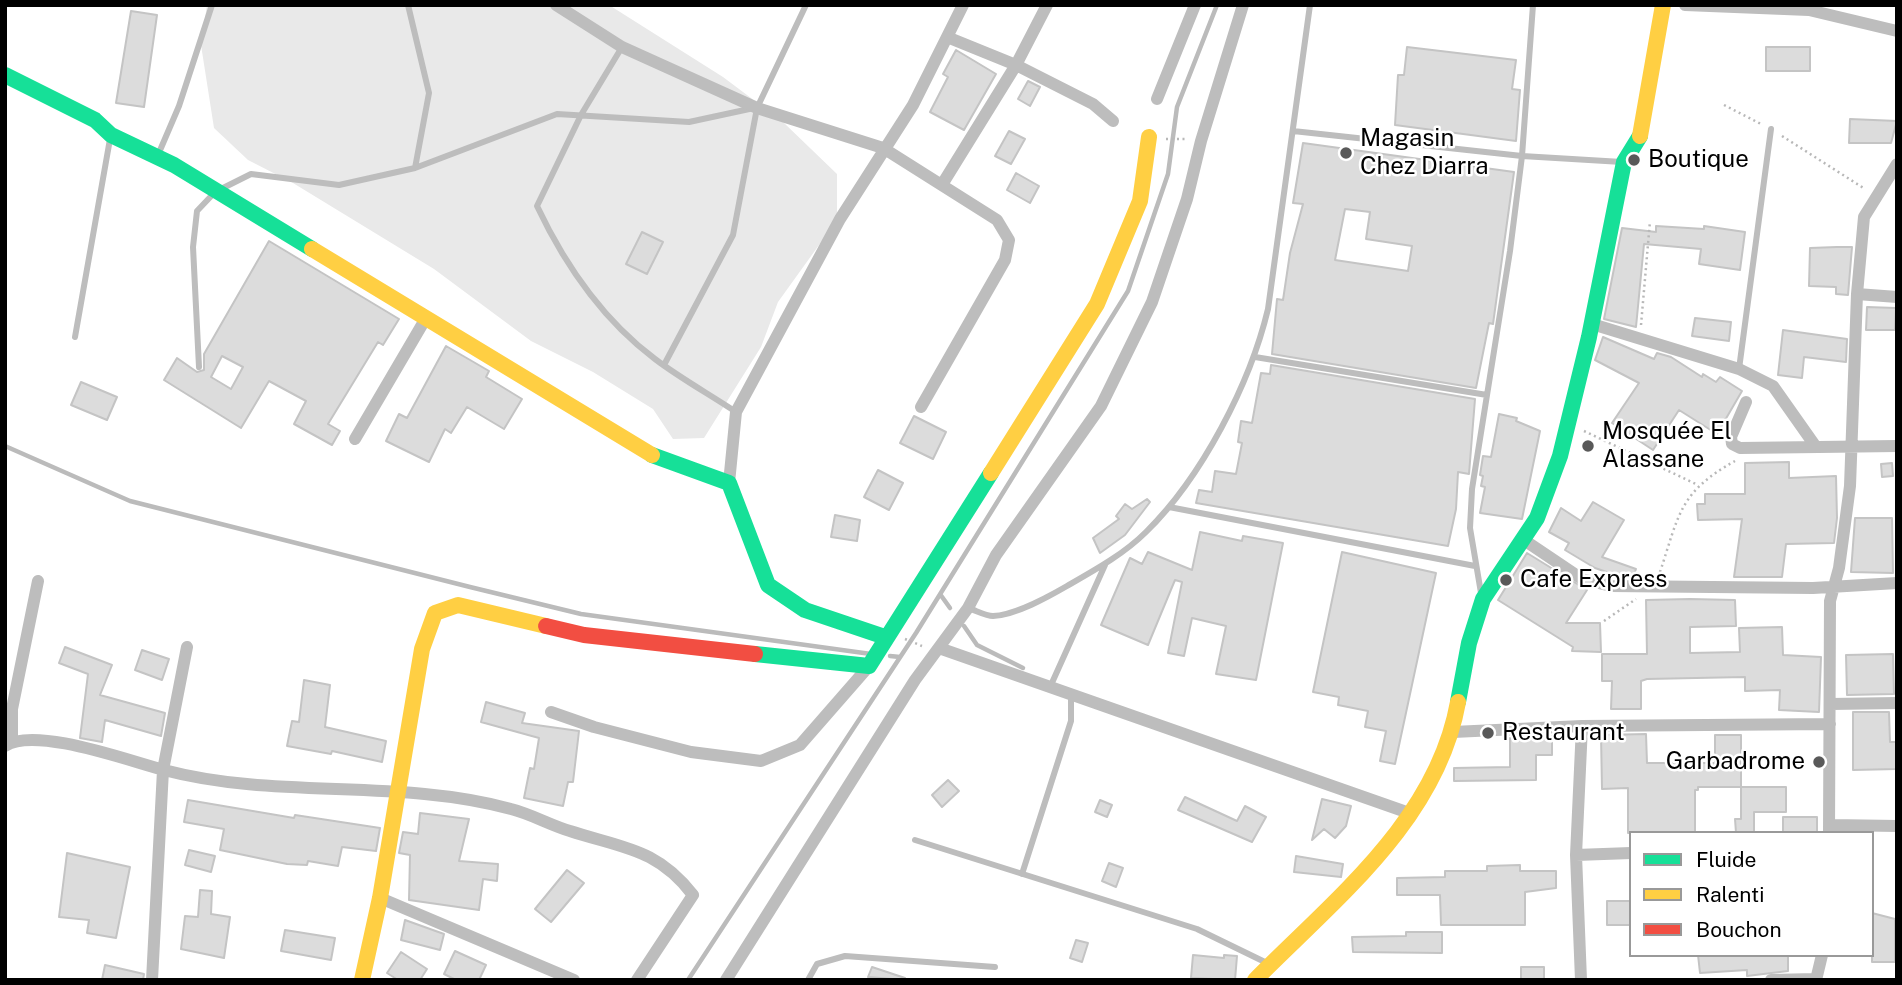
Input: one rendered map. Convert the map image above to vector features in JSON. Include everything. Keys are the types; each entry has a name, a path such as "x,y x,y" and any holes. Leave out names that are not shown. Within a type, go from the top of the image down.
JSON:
{"street":[{"path":"556,5 622,47 757,108 883,148 943,183 998,220 1009,240 1005,260 921,407"},
{"path":"893,637 805,610 768,585 729,483 736,412 769,356 812,269 883,148 913,105 963,5"},
{"path":"943,183 1016,65 1046,5"},
{"path":"1157,99 1195,5"},
{"path":"726,980 932,648 968,608 996,555 1101,405 1152,302 1187,199 1201,141 1243,5"},
{"path":"1255,980 1387,847 1412,814 1452,732 1466,656 1483,599 1496,576 1524,540 1549,489 1592,324 1624,162 1641,133 1663,5"},
{"path":"1685,5 1809,10 1897,32"},
{"path":"947,37 1016,65 1093,104 1113,121"},
{"path":"5,75 95,120 111,135 158,156 651,455 729,483"},
{"path":"551,712 594,727 691,752 761,761 800,745 893,637 1097,304 1140,201 1154,138"},
{"path":"1897,164 1864,216 1857,294 1853,446 1828,650 1831,704 1827,772 1830,829 1897,825"},
{"path":"1857,294 1897,297"},
{"path":"355,439 426,318"},
{"path":"1592,324 1643,342 1739,369 1773,386 1816,447"},
{"path":"1746,402 1731,441 1734,446 1755,449 1897,446"},
{"path":"1524,540 1590,583 1654,587 1813,588 1897,583"},
{"path":"38,581 12,709 9,744 30,738 104,752 163,770 262,788 465,800 513,809 569,831 628,846 676,873 693,895 637,980"},
{"path":"362,980 380,898 395,794 422,649 435,613 458,605 584,635 869,666"},
{"path":"152,980 163,770 187,647"},
{"path":"932,648 1051,685 1412,814"},
{"path":"1831,704 1897,703"},
{"path":"1452,732 1582,726 1830,724"},
{"path":"1581,980 1576,855 1582,726"},
{"path":"1576,855 1629,853"},
{"path":"380,898 574,980"},
{"path":"1771,980 1815,979 1821,957"}],"lane":[{"path":"158,156 179,106 212,5"},
{"path":"408,5 429,93 415,168"},
{"path":"664,365 733,235 757,108 806,5"},
{"path":"968,608 993,616 1040,602 1106,564 1144,534 1169,507 1219,432 1255,357 1268,309 1310,5"},
{"path":"1483,599 1470,528 1472,489 1522,156 1534,5"},
{"path":"622,47 581,115 537,206 554,241 581,282 617,325 664,365 736,412"},
{"path":"200,367 193,247 197,211 215,192 251,174 339,184 415,168 557,114 689,122 757,108"},
{"path":"1739,369 1771,129"},
{"path":"1293,131 1522,156 1624,162"},
{"path":"75,337 111,135"},
{"path":"1255,357 1488,395"},
{"path":"1169,507 1475,566"},
{"path":"1051,685 1106,564"},
{"path":"1022,874 1071,721 1071,693"},
{"path":"915,840 1198,929 1269,964"},
{"path":"808,980 817,964 845,956 996,967"}],"path":[{"path":"1724,105 1771,129 1839,176 1876,195"},
{"path":"1154,138 1189,139"},
{"path":"1643,342 1640,312 1650,221"},
{"path":"1568,422 1698,485"},
{"path":"1604,621 1654,587 1684,501 1698,485 1755,449"},
{"path":"893,637 932,648"}],"shaded area":[{"path":"207,5 609,5 723,77 783,122 837,174 837,220 778,302 761,347 704,438 673,439 653,409 593,372 531,341 434,269 293,183 248,160 214,128 201,45"}],"building":[{"path":"131,11 157,15 144,107 116,103"},
{"path":"1407,47 1516,60 1512,89 1520,90 1516,141 1395,125 1398,75 1404,75"},
{"path":"1766,47 1810,47 1810,71 1766,71"},
{"path":"956,50 996,74 964,130 930,112 948,77 943,74"},
{"path":"1028,81 1040,87 1030,106 1018,99"},
{"path":"1850,119 1897,121 1891,143 1849,143"},
{"path":"1009,131 1025,139 1011,164 995,156"},
{"path":"1303,143 1514,172 1493,324 1489,323 1476,388 1272,354 1277,299 1283,300 1290,253 1303,204 1293,203","holes":["1345,209 1370,212 1366,239 1412,246 1408,271 1335,260"]},
{"path":"1016,173 1039,186 1030,203 1007,190"},
{"path":"1656,226 1704,229 1704,226 1745,232 1740,270 1699,264 1701,249 1644,244 1636,327 1604,319 1622,228 1656,232"},
{"path":"642,232 663,242 647,274 626,264"},
{"path":"269,241 399,319 383,345 378,342 328,424 340,431 332,445 294,424 306,401 269,381 241,428 164,380 177,358 197,372 204,370 204,354","holes":["222,356 243,367 231,389 211,377"]},
{"path":"1852,247 1848,295 1836,294 1836,287 1809,286 1810,248"},
{"path":"1867,307 1896,308 1895,330 1866,330"},
{"path":"1695,318 1731,322 1729,341 1692,336"},
{"path":"1783,330 1847,339 1846,362 1804,357 1802,378 1778,375"},
{"path":"1603,337 1654,359 1657,353 1671,357 1702,377 1703,374 1716,382 1720,377 1742,391 1717,434 1679,410 1653,450 1612,423 1639,383 1595,360"},
{"path":"446,346 489,371 486,377 522,399 504,429 467,407 451,433 445,429 429,462 386,441 399,414 407,418"},
{"path":"1271,365 1475,399 1469,474 1458,472 1456,509 1448,546 1196,503 1199,490 1212,492 1215,471 1236,474 1242,443 1238,442 1241,421 1252,423 1261,373 1270,374"},
{"path":"81,382 117,397 107,420 71,405"},
{"path":"1499,414 1517,418 1516,421 1540,431 1522,519 1480,513 1485,487 1481,486 1483,476 1480,475 1483,456 1491,457"},
{"path":"914,416 946,432 933,459 900,443"},
{"path":"1789,462 1789,478 1836,476 1837,518 1834,543 1786,544 1782,577 1734,577 1742,519 1698,520 1697,504 1705,504 1705,494 1745,494 1745,463"},
{"path":"1892,463 1893,476 1882,477 1881,464"},
{"path":"878,470 903,483 889,510 864,497"},
{"path":"1147,499 1150,502 1125,535 1100,553 1093,538 1119,519 1116,516 1125,504 1132,509"},
{"path":"1593,502 1624,520 1602,557 1636,569 1633,577 1621,577 1595,568 1565,550 1569,543 1549,532 1561,508 1581,521"},
{"path":"835,515 860,520 857,541 831,537"},
{"path":"1855,518 1892,518 1893,573 1851,572"},
{"path":"1200,532 1242,541 1243,536 1283,543 1256,680 1216,674 1226,626 1192,618 1184,656 1168,653 1182,582 1175,580 1148,645 1101,625 1130,558 1142,564 1148,552 1192,570"},
{"path":"1342,552 1436,573 1395,764 1380,761 1386,731 1365,727 1368,711 1338,705 1339,697 1313,692"},
{"path":"1527,553 1587,590 1566,623 1600,623 1601,652 1572,651 1573,647 1498,600"},
{"path":"1646,600 1735,600 1736,626 1690,627 1690,653 1740,652 1739,628 1782,627 1783,655 1821,657 1819,712 1779,710 1780,690 1745,691 1745,677 1647,679 1641,681 1641,709 1611,709 1612,681 1602,681 1602,654 1647,654"},
{"path":"65,647 112,665 100,695 165,713 161,736 105,720 102,742 80,738 88,674 59,663"},
{"path":"142,650 169,659 162,680 135,670"},
{"path":"1893,654 1894,694 1847,695 1846,655"},
{"path":"304,680 330,685 325,727 386,741 382,762 332,751 331,754 287,746 292,721 299,722"},
{"path":"486,702 525,713 522,723 579,731 573,782 568,782 563,806 524,798 530,768 534,769 539,738 481,722"},
{"path":"1853,712 1889,712 1890,742 1897,742 1897,769 1853,770"},
{"path":"1646,734 1647,763 1715,763 1715,735 1741,735 1741,787 1698,787 1698,790 1695,790 1695,831 1628,833 1628,788 1602,789 1601,735"},
{"path":"1552,736 1552,755 1536,755 1536,780 1454,781 1454,768 1510,767 1510,738"},
{"path":"948,780 959,791 942,807 932,795"},
{"path":"1741,787 1786,787 1786,812 1754,812 1754,831 1736,831 1735,819 1741,819"},
{"path":"1185,797 1237,821 1245,806 1266,817 1252,842 1178,810"},
{"path":"1322,799 1351,806 1346,826 1335,838 1324,829 1312,840"},
{"path":"188,800 294,818 295,815 380,828 376,851 342,847 338,866 308,861 307,865 287,864 220,850 224,829 184,822"},
{"path":"1100,800 1112,805 1107,817 1095,812"},
{"path":"420,813 469,819 459,861 498,864 497,881 483,879 479,910 409,900 410,855 399,853 403,832 418,834"},
{"path":"1783,817 1817,817 1817,831 1783,831"},
{"path":"189,850 215,856 211,872 185,865"},
{"path":"67,853 130,867 116,938 87,933 89,920 59,917"},
{"path":"1296,856 1343,864 1341,877 1294,872"},
{"path":"1109,863 1123,868 1116,887 1102,881"},
{"path":"1520,865 1520,871 1556,871 1556,888 1525,892 1525,925 1441,925 1440,895 1397,895 1397,878 1445,877 1445,871 1487,871 1487,866"},
{"path":"567,870 584,883 551,922 535,909"},
{"path":"200,890 212,891 211,914 230,917 224,958 181,949 185,916 198,917"},
{"path":"1607,901 1629,901 1629,925 1607,925"},
{"path":"1874,914 1895,919 1895,962 1872,962"},
{"path":"405,920 444,934 440,950 401,940"},
{"path":"285,930 335,938 331,960 281,951"},
{"path":"1406,932 1442,932 1442,953 1353,952 1352,937 1406,936"},
{"path":"1076,940 1088,943 1082,962 1070,958"},
{"path":"455,951 486,965 479,980 456,980 444,974"},
{"path":"401,952 427,969 420,980 398,980 387,973"},
{"path":"1193,955 1224,958 1224,955 1237,956 1235,980 1191,978"},
{"path":"1698,957 1788,957 1788,971 1747,976 1747,970 1700,973"},
{"path":"105,965 144,974 143,980 102,980"},
{"path":"872,967 905,978 868,977"},
{"path":"1521,967 1544,967 1544,980 1521,980"}],"waterway":[{"path":"688,980 916,633 1128,291 1168,174 1177,107 1217,5"},
{"path":"5,446 130,501 581,614 871,654"},
{"path":"940,594 950,608"},
{"path":"964,626 977,645 1023,668"},
{"path":"890,656 900,657"}],"traffic: fast":[{"path":"5,75 95,120 111,135 174,165 312,249"},
{"path":"1458,702 1469,643 1483,599 1537,518 1560,456 1589,337 1624,162 1640,136"},
{"path":"652,455 729,483 768,585 805,610 885,637"},
{"path":"755,654 869,666 991,473"}],"traffic: slow":[{"path":"1640,136 1663,5"},
{"path":"991,473 1097,304 1140,201 1149,137"},
{"path":"312,249 652,455"},
{"path":"362,980 380,898 422,649 435,613 458,605 546,626"},
{"path":"1255,980 1349,888 1406,820 1429,784 1447,745 1458,702"}],"traffic: jam":[{"path":"546,626 584,635 755,654"}],"place":[{"name":"Magasin Chez Diarra","path":"1346,153"},
{"name":"Boutique","path":"1634,160"},
{"name":"Mosquée El Alassane","path":"1588,446"},
{"name":"Cafe Express","path":"1506,580"},
{"name":"Restaurant","path":"1488,733"},
{"name":"Garbadrome","path":"1819,762"}]}
